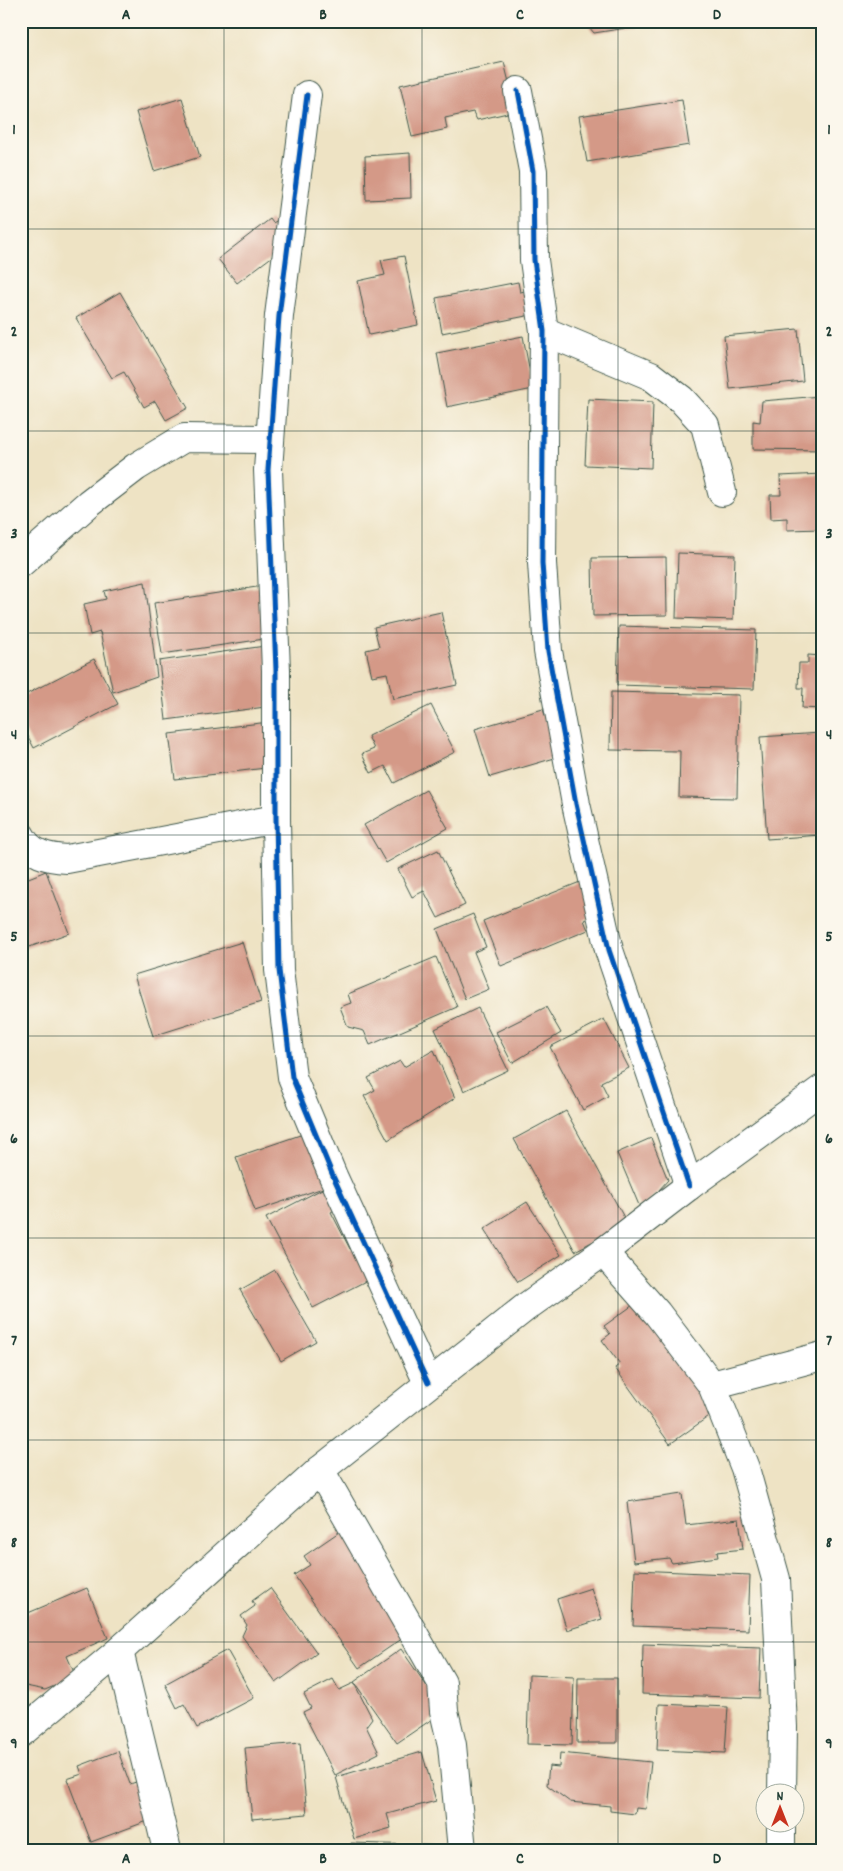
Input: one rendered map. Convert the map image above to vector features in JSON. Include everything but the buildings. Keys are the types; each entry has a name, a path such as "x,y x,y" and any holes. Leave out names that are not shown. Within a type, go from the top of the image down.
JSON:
{"street":[{"path":"518,91 533,171 534,260 544,331 542,563 548,651 576,804 609,950 689,1186"},
{"path":"307,96 279,316 268,470 276,670 279,970 292,1076 334,1176 428,1383"},
{"path":"544,331 651,376 680,399 705,425 722,492"},
{"path":"21,563 88,503 136,466 184,438 270,440"},
{"path":"21,836 25,844 46,857 67,859 276,819"},
{"path":"21,1733 119,1651 320,1470 428,1383 526,1307 603,1252 822,1088"},
{"path":"603,1252 657,1313 712,1385 745,1468 776,1579 783,1727 782,1784"},
{"path":"712,1385 822,1356"},
{"path":"320,1470 442,1683 444,1711 452,1745 462,1850"},
{"path":"119,1651 167,1850"},
{"path":"781,1834 781,1850"}],"cycle path":[{"path":"518,91 533,171 534,260 544,331 542,563 548,651 576,804 609,950 689,1186"},
{"path":"307,95 279,316 268,470 276,670 279,970 292,1077 333,1176 428,1383"}]}
